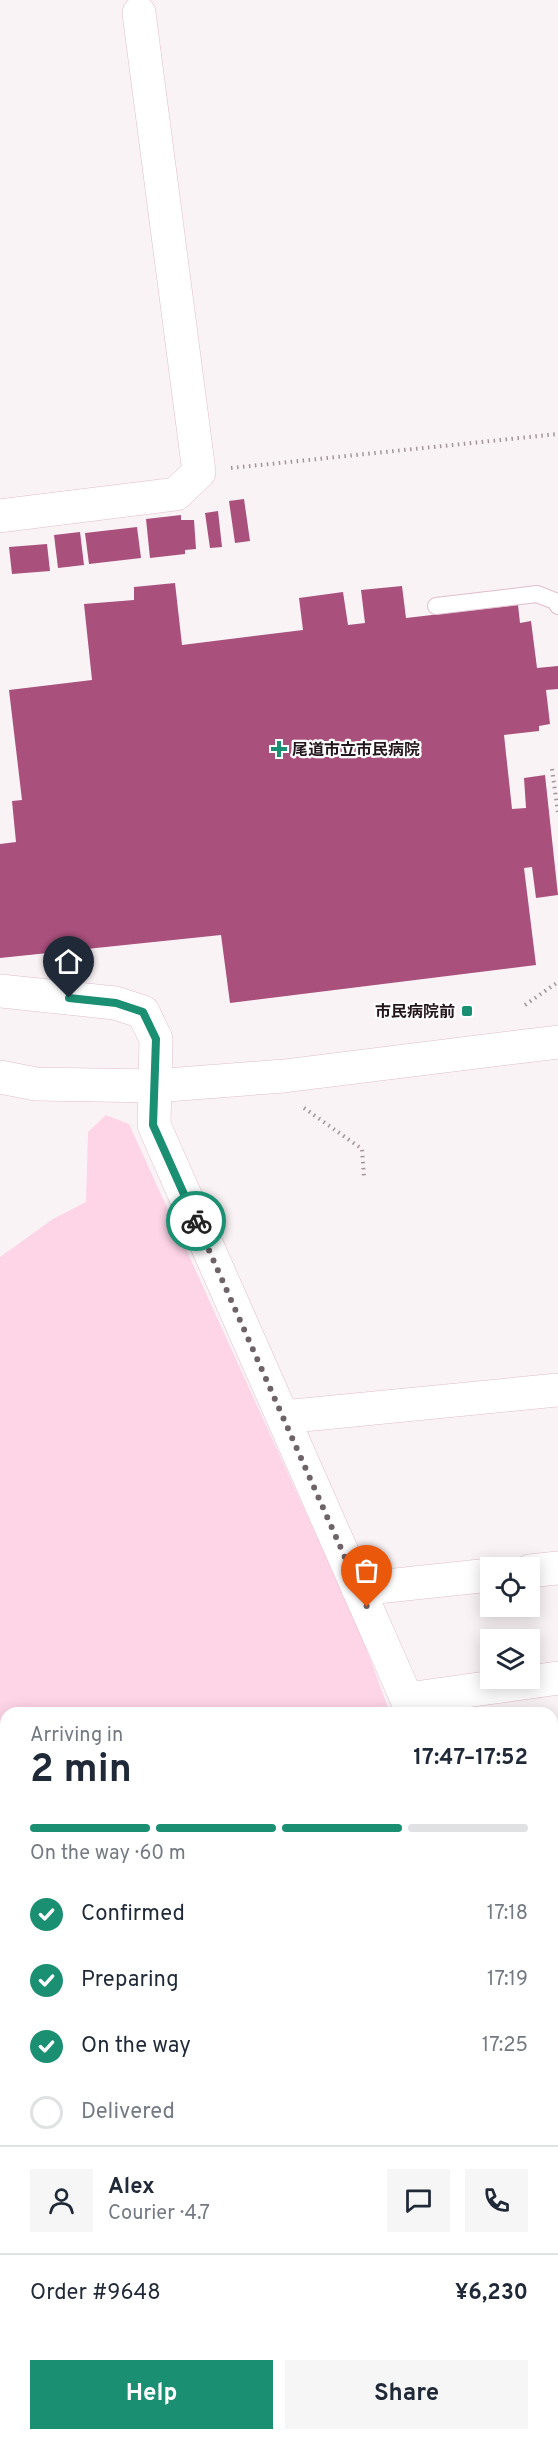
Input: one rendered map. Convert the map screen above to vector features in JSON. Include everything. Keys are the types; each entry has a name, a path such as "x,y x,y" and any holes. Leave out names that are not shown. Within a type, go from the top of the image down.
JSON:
{"street":[{"path":"0,516 176,494 199,472 139,13"},
{"path":"0,991 116,1003 143,1012 156,1039 153,1125 411,1706 558,1678"},
{"path":"0,1077 36,1084 154,1086 284,1076 558,1042"},
{"path":"283,1418 558,1390"},
{"path":"540,1570 558,1568"},
{"path":"358,1588 480,1576"}],"lane":[{"path":"436,606 537,594 555,602 558,606"}],"path":[{"path":"199,472 558,434"},
{"path":"552,769 558,813"},
{"path":"525,1005 558,982"},
{"path":"295,1102 362,1149 364,1177"}],"shaded area":[{"path":"106,1115 129,1124 361,1634 388,1707 0,1707 0,1257 53,1219 86,1202 88,1132"}],"building":[{"path":"244,499 250,541 235,543 229,501"},
{"path":"218,511 222,547 210,548 205,513"},
{"path":"181,515 181,520 194,520 196,549 185,550 185,554 150,558 146,519"},
{"path":"137,527 141,558 89,564 85,533"},
{"path":"80,532 84,565 58,568 54,535"},
{"path":"47,544 50,571 12,574 9,547"},
{"name":"尾道市立市民病院","path":"175,583 182,645 303,630 299,598 343,592 348,625 365,623 361,590 402,586 406,618 518,605 520,623 531,621 537,668 558,666 558,689 546,690 550,724 539,726 539,731 504,735 512,809 526,808 524,778 545,775 558,895 536,898 532,867 524,868 536,965 230,1003 221,935 0,958 0,844 16,842 12,801 22,800 9,690 92,680 84,604 134,600 134,587"}],"way so far":[{"path":"196,1221 367,1607"}],"place":[{"name":"尾道市立市民病院","path":"279,749"},
{"name":"市民病院前","path":"467,1011"}],"route":[{"path":"69,998 116,1003 143,1012 156,1039 153,1125 196,1221"}]}
